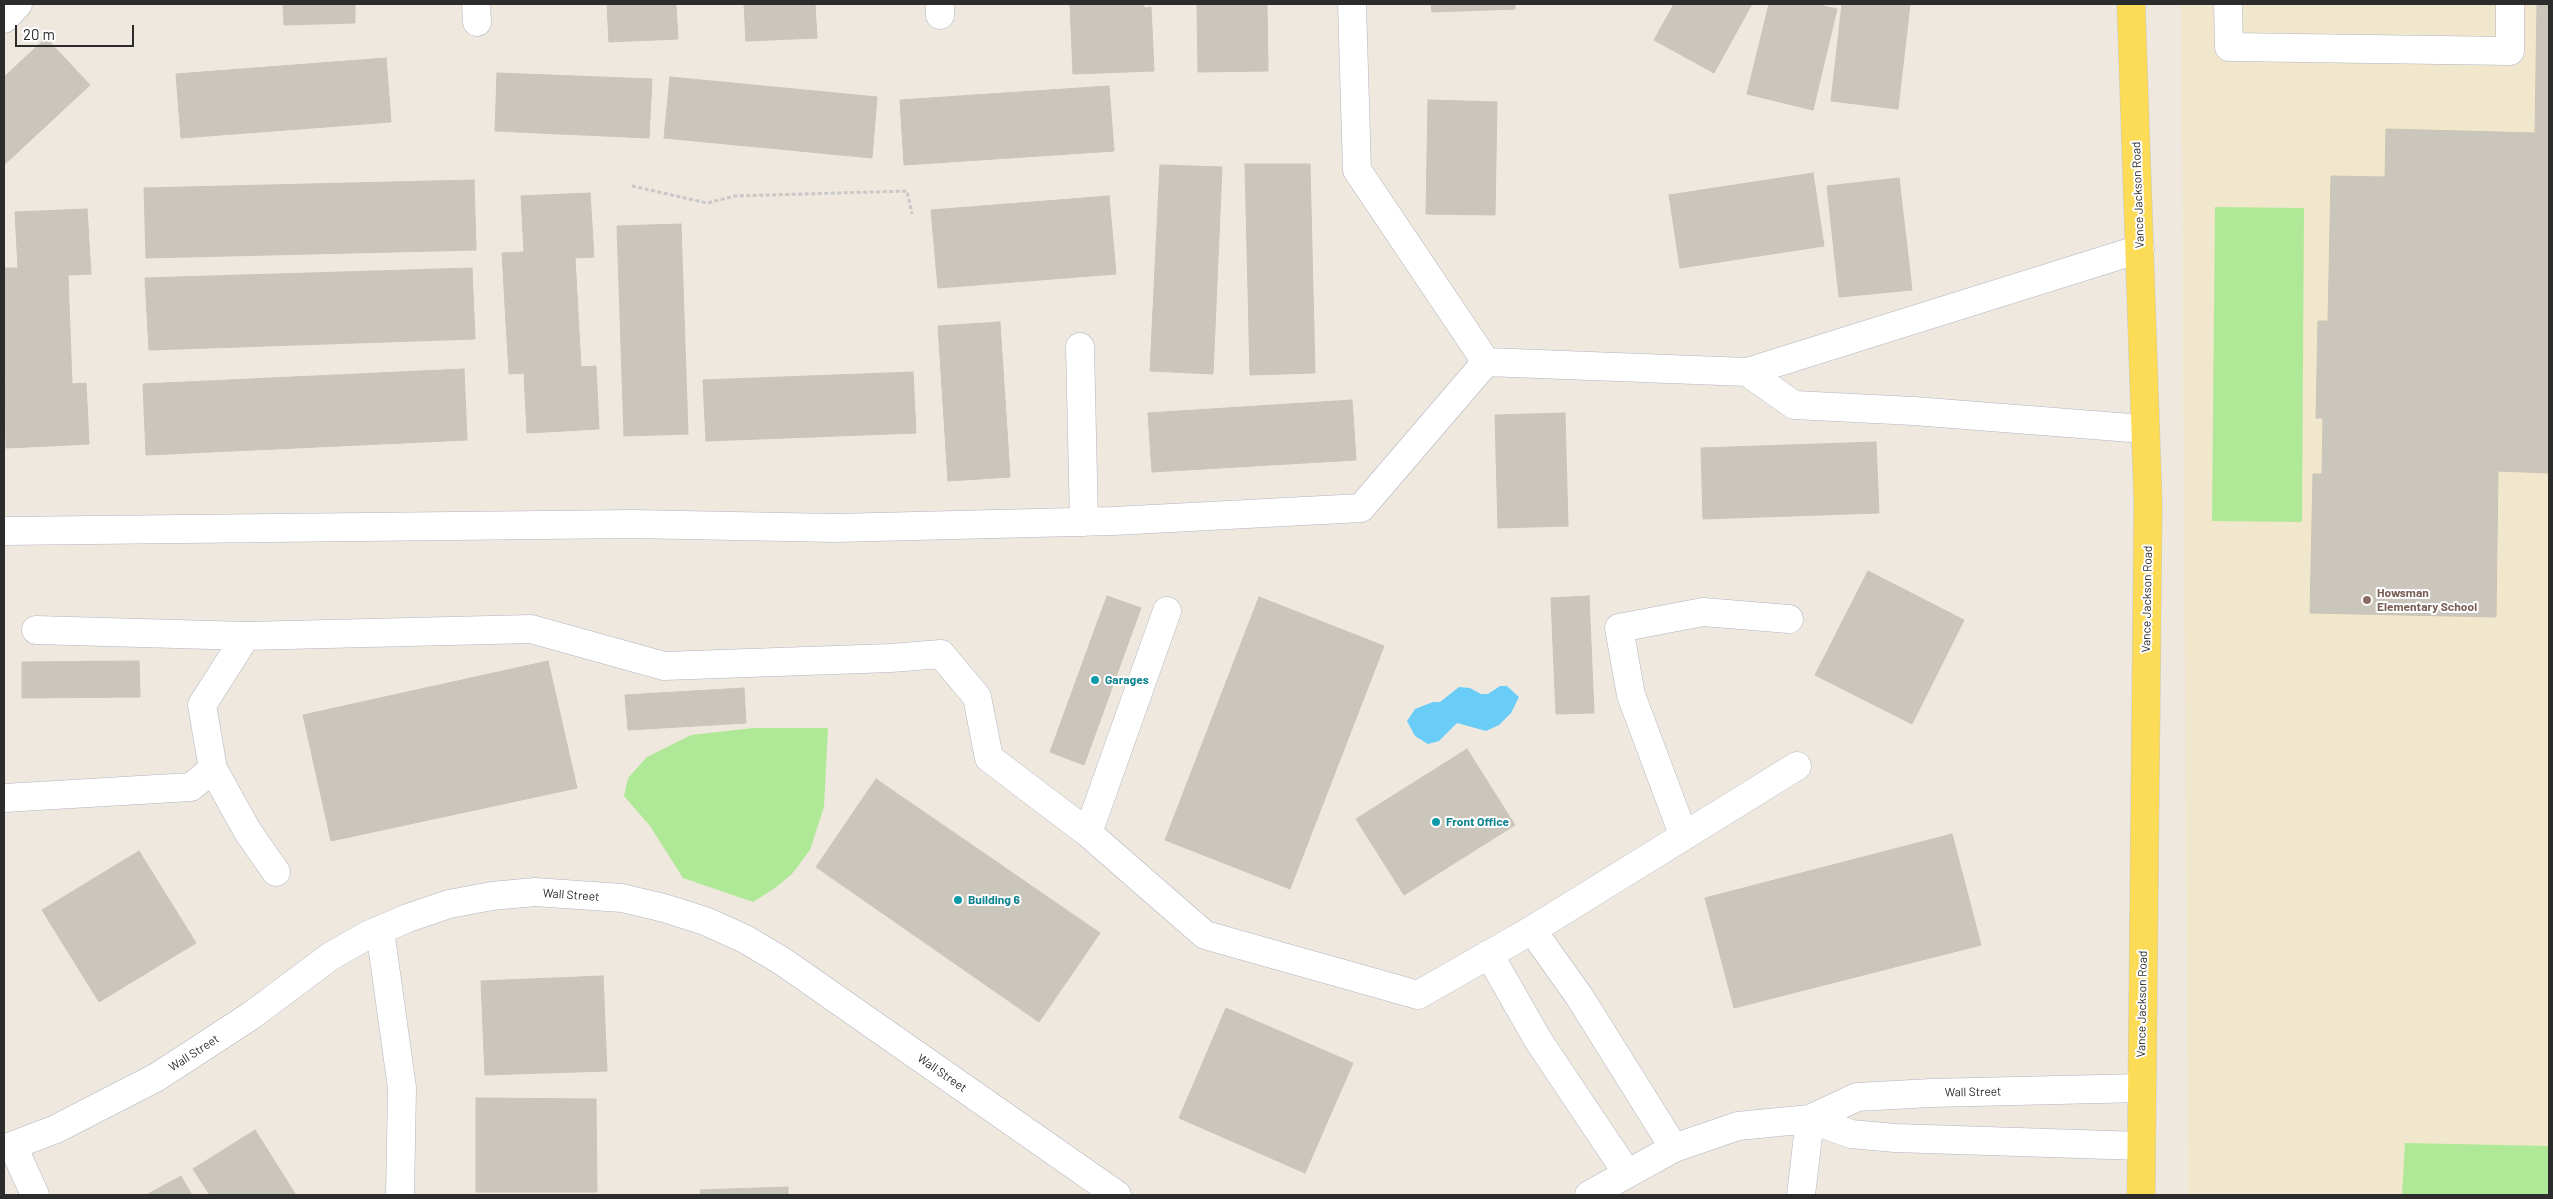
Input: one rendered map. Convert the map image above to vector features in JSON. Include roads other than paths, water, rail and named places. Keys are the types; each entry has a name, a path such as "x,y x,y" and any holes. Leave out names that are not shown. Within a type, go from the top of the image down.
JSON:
{"main road":[{"name":"Vance Jackson Road","path":"2131,4 2140,249 2144,429 2148,502 2141,1195"}],"street":[{"path":"4,19 18,4"},
{"path":"1352,4 1357,170 1486,362"},
{"path":"2228,4 2229,47 2510,51 2510,4"},
{"path":"1486,362 1747,372 2140,249"},
{"path":"1080,347 1084,522"},
{"path":"4,531 632,524 836,528 1084,522 1361,508 1486,362"},
{"path":"1747,372 1794,405 1924,412 2144,429"},
{"path":"1088,833 1167,611"},
{"path":"1683,834 1631,695 1619,628 1703,612 1790,619"},
{"path":"36,630 246,636 531,629 664,666 891,658 940,654 977,697 989,758 1088,833 1205,935 1418,995 1532,930 1683,834 1797,766"},
{"path":"246,636 202,705 213,768 248,832 276,872"},
{"path":"4,798 191,788 213,768"},
{"name":"Wall Street","path":"9,1148 56,1129 157,1077 252,1015 331,956 380,930 449,904 492,896 535,892 622,898 706,921 745,939 782,962 1118,1195"},
{"path":"380,930 402,1088 400,1195"},
{"path":"1532,930 1580,996 1674,1148"},
{"path":"1489,954 1538,1040 1628,1173"},
{"name":"Wall Street","path":"1588,1195 1674,1148 1738,1126 1810,1120 1857,1097 1931,1093 2142,1088"},
{"path":"1801,1195 1810,1120"},
{"name":"Wall Street","path":"1810,1120 1851,1134 1895,1138 2141,1146"},
{"path":"9,1148 35,1195"}],"water":[{"path":"1500,686 1507,686 1519,697 1511,713 1499,725 1486,731 1457,723 1439,741 1428,744 1415,736 1407,721 1415,709 1433,702 1440,702 1459,687 1470,688 1481,694 1488,694"}],"place":[{"name":"Howsman Elementary School","path":"2367,600"},
{"name":"Garages","path":"1095,680"},
{"name":"Front Office","path":"1436,822"},
{"name":"Building 6","path":"958,900"}]}
